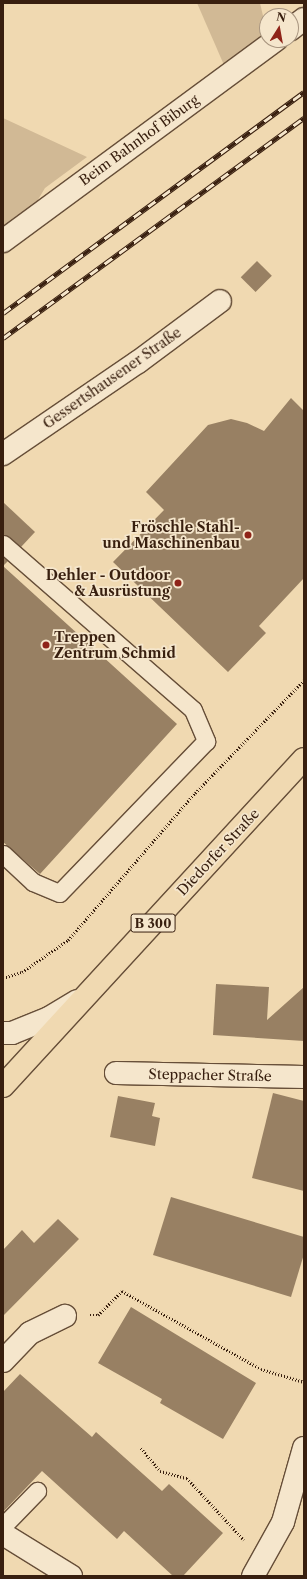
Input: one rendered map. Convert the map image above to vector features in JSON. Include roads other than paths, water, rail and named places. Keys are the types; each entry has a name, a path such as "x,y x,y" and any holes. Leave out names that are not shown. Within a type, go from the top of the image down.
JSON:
{"main road":[{"name":"Diedorfer Straße","path":"3,1086 304,759"}],"street":[{"name":"Beim Bahnhof Biburg","path":"3,241 265,48"},
{"name":"Gessertshausener Straße","path":"3,454 138,362 220,301"},
{"path":"3,1033 12,1033 49,1018 89,992"},
{"name":"Steppacher Straße","path":"116,1073 304,1077"},
{"path":"3,1361 30,1333 65,1316"},
{"path":"257,1568 283,1522 304,1448"},
{"path":"3,1534 72,1576"}],"lane":[{"path":"3,544 193,710 206,741 59,893 33,882 3,854"},
{"path":"3,1526 37,1491"}],"railway":[{"path":"3,313 304,92"},
{"path":"3,338 304,118"}],"place":[{"name":"Fröschle Stahl- und Maschinenbau","path":"248,535"},
{"name":"Dehler - Outdoor & Ausrüstung","path":"178,583"},
{"name":"Treppen Zentrum Schmid","path":"46,645"}]}
